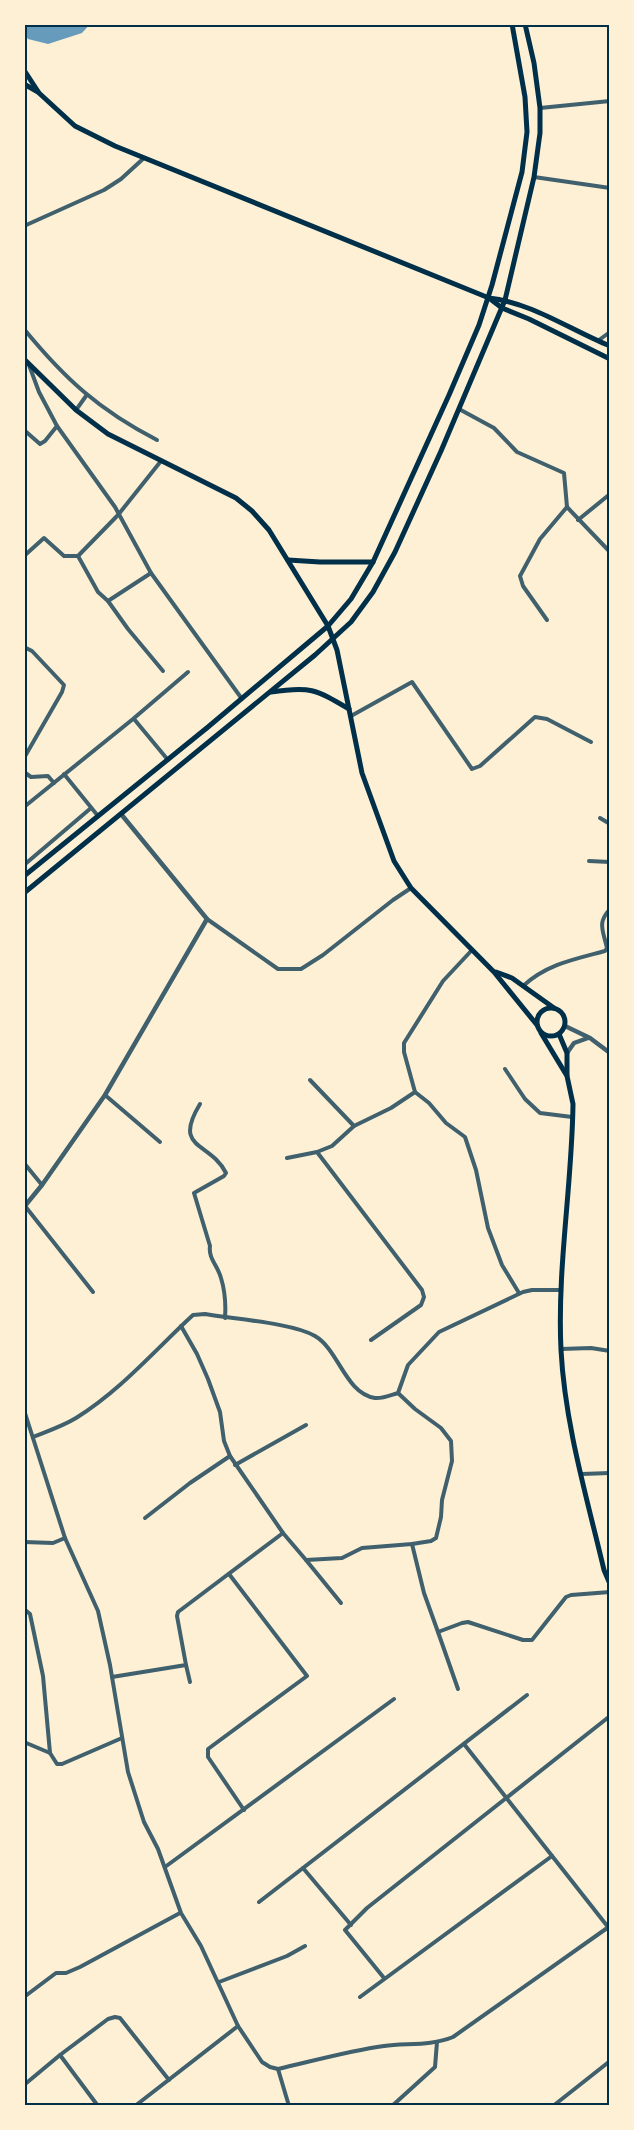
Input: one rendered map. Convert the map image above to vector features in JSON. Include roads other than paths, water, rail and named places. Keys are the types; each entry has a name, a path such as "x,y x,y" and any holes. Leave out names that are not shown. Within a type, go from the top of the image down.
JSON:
{"main road":[{"path":"25,873 168,760 328,626 351,599 373,562 449,394 489,298 522,172 528,132 526,104 512,24"},
{"path":"24,893 333,640 351,622 373,592 395,552 505,300 534,177 540,133 540,108 534,63 525,24"},
{"path":"24,70 39,93"},
{"path":"24,84 39,93 75,126 144,158 489,298 505,300 534,310 610,346"},
{"path":"528,132 540,133"},
{"path":"489,298 502,308 610,359"},
{"path":"26,362 76,410 108,434 236,498 261,520 328,626 362,773 394,861 411,888 494,972 537,1025 567,1076"},
{"path":"288,560 373,562"},
{"path":"270,692 308,688 349,709"},
{"path":"494,972 512,978 522,987 562,1012 565,1021 559,1034 550,1036 542,1033"},
{"path":"537,1025 540,1012 549,1007 554,1008"},
{"path":"559,1034 567,1053 567,1076 573,1104 560,1290 564,1387 604,1570 610,1584"}],"street":[{"path":"540,108 610,101"},
{"path":"24,226 104,190 121,179 144,158"},
{"path":"534,177 610,188"},
{"path":"24,329 51,362 87,396 157,440"},
{"path":"598,341 610,332"},
{"path":"26,362 57,426 108,497 151,573 242,699"},
{"path":"76,410 87,396"},
{"path":"459,409 494,428 517,452 564,473 567,507 610,552"},
{"path":"24,430 40,444 57,426"},
{"path":"24,556 44,538 64,556 78,556 118,515 161,461"},
{"path":"577,520 610,494"},
{"path":"547,620 521,583 520,576 540,538 567,507"},
{"path":"78,556 98,592 108,601 162,671"},
{"path":"108,601 151,573"},
{"path":"24,647 32,651 64,685 24,758"},
{"path":"24,807 134,719 188,672"},
{"path":"350,716 412,682 472,769 480,766 535,717 546,719 591,742"},
{"path":"134,719 168,760"},
{"path":"24,772 31,777 46,776 54,783"},
{"path":"64,774 98,816"},
{"path":"24,865 91,808"},
{"path":"121,814 207,919 278,969 301,969 411,888"},
{"path":"600,818 610,824"},
{"path":"589,861 610,862"},
{"path":"522,987 536,974 553,966 606,951 601,922 610,909"},
{"path":"93,1292 25,1206 105,1095 207,919"},
{"path":"472,950 443,981 404,1043 404,1052 415,1092 429,1103 446,1123 465,1137 476,1170 488,1228 502,1265 519,1293"},
{"path":"564,1026 590,1038 610,1053"},
{"path":"567,1053 574,1043 590,1038"},
{"path":"505,1069 525,1099 540,1113 573,1117"},
{"path":"310,1080 354,1125"},
{"path":"287,1158 317,1152 332,1146 354,1125 391,1108 415,1092"},
{"path":"105,1095 160,1142"},
{"path":"200,1104 189,1126 191,1136 195,1143 213,1157 225,1173 224,1176 194,1193 210,1246 208,1255 221,1277 226,1298 225,1318"},
{"path":"317,1152 422,1290 424,1297 422,1305 371,1340"},
{"path":"24,1162 42,1185"},
{"path":"398,1393 408,1365 439,1332 519,1293 532,1290 560,1290"},
{"path":"33,1437 75,1418 99,1402 157,1351 193,1315 199,1314 294,1328 313,1335 328,1348 357,1389 374,1398 398,1393"},
{"path":"181,1326 208,1379 220,1412 224,1441 235,1465 283,1533 341,1603"},
{"path":"561,1349 591,1348 610,1352"},
{"path":"306,1560 342,1558 362,1548 412,1544 436,1538 453,1453 448,1436 398,1393"},
{"path":"24,1410 65,1538 98,1611 135,1798 165,1867 181,1913 201,1946 238,2026 262,2062 270,2067 278,2069 381,2046 437,2042 453,2037 609,1927 464,1744"},
{"path":"235,1465 306,1425"},
{"path":"145,1518 230,1456"},
{"path":"582,1474 610,1473"},
{"path":"190,1682 177,1613 283,1533"},
{"path":"24,1542 53,1543 65,1538"},
{"path":"412,1544 424,1593 458,1689"},
{"path":"229,1574 307,1676 206,1752 244,1810"},
{"path":"438,1632 468,1622 523,1640 532,1640 566,1597 610,1592"},
{"path":"24,1609 30,1614 43,1676 50,1753 57,1764 65,1764 122,1738"},
{"path":"112,1677 186,1665"},
{"path":"259,1902 527,1695"},
{"path":"165,1867 394,1699"},
{"path":"384,1978 345,1932 351,1925 367,1908 610,1716"},
{"path":"24,1742 50,1753"},
{"path":"360,1997 552,1856"},
{"path":"303,1868 351,1925"},
{"path":"24,1997 56,1973 66,1973 80,1967 181,1913"},
{"path":"219,1982 286,1956 305,1946"},
{"path":"24,2085 108,2019 115,2017 120,2018 169,2080"},
{"path":"135,2106 238,2026"},
{"path":"392,2106 435,2067 437,2042"},
{"path":"60,2055 98,2106"},
{"path":"553,2106 610,2061"},
{"path":"278,2069 289,2106"}],"water":[{"path":"24,24 90,24 82,33 48,44 28,39 24,34"}]}
